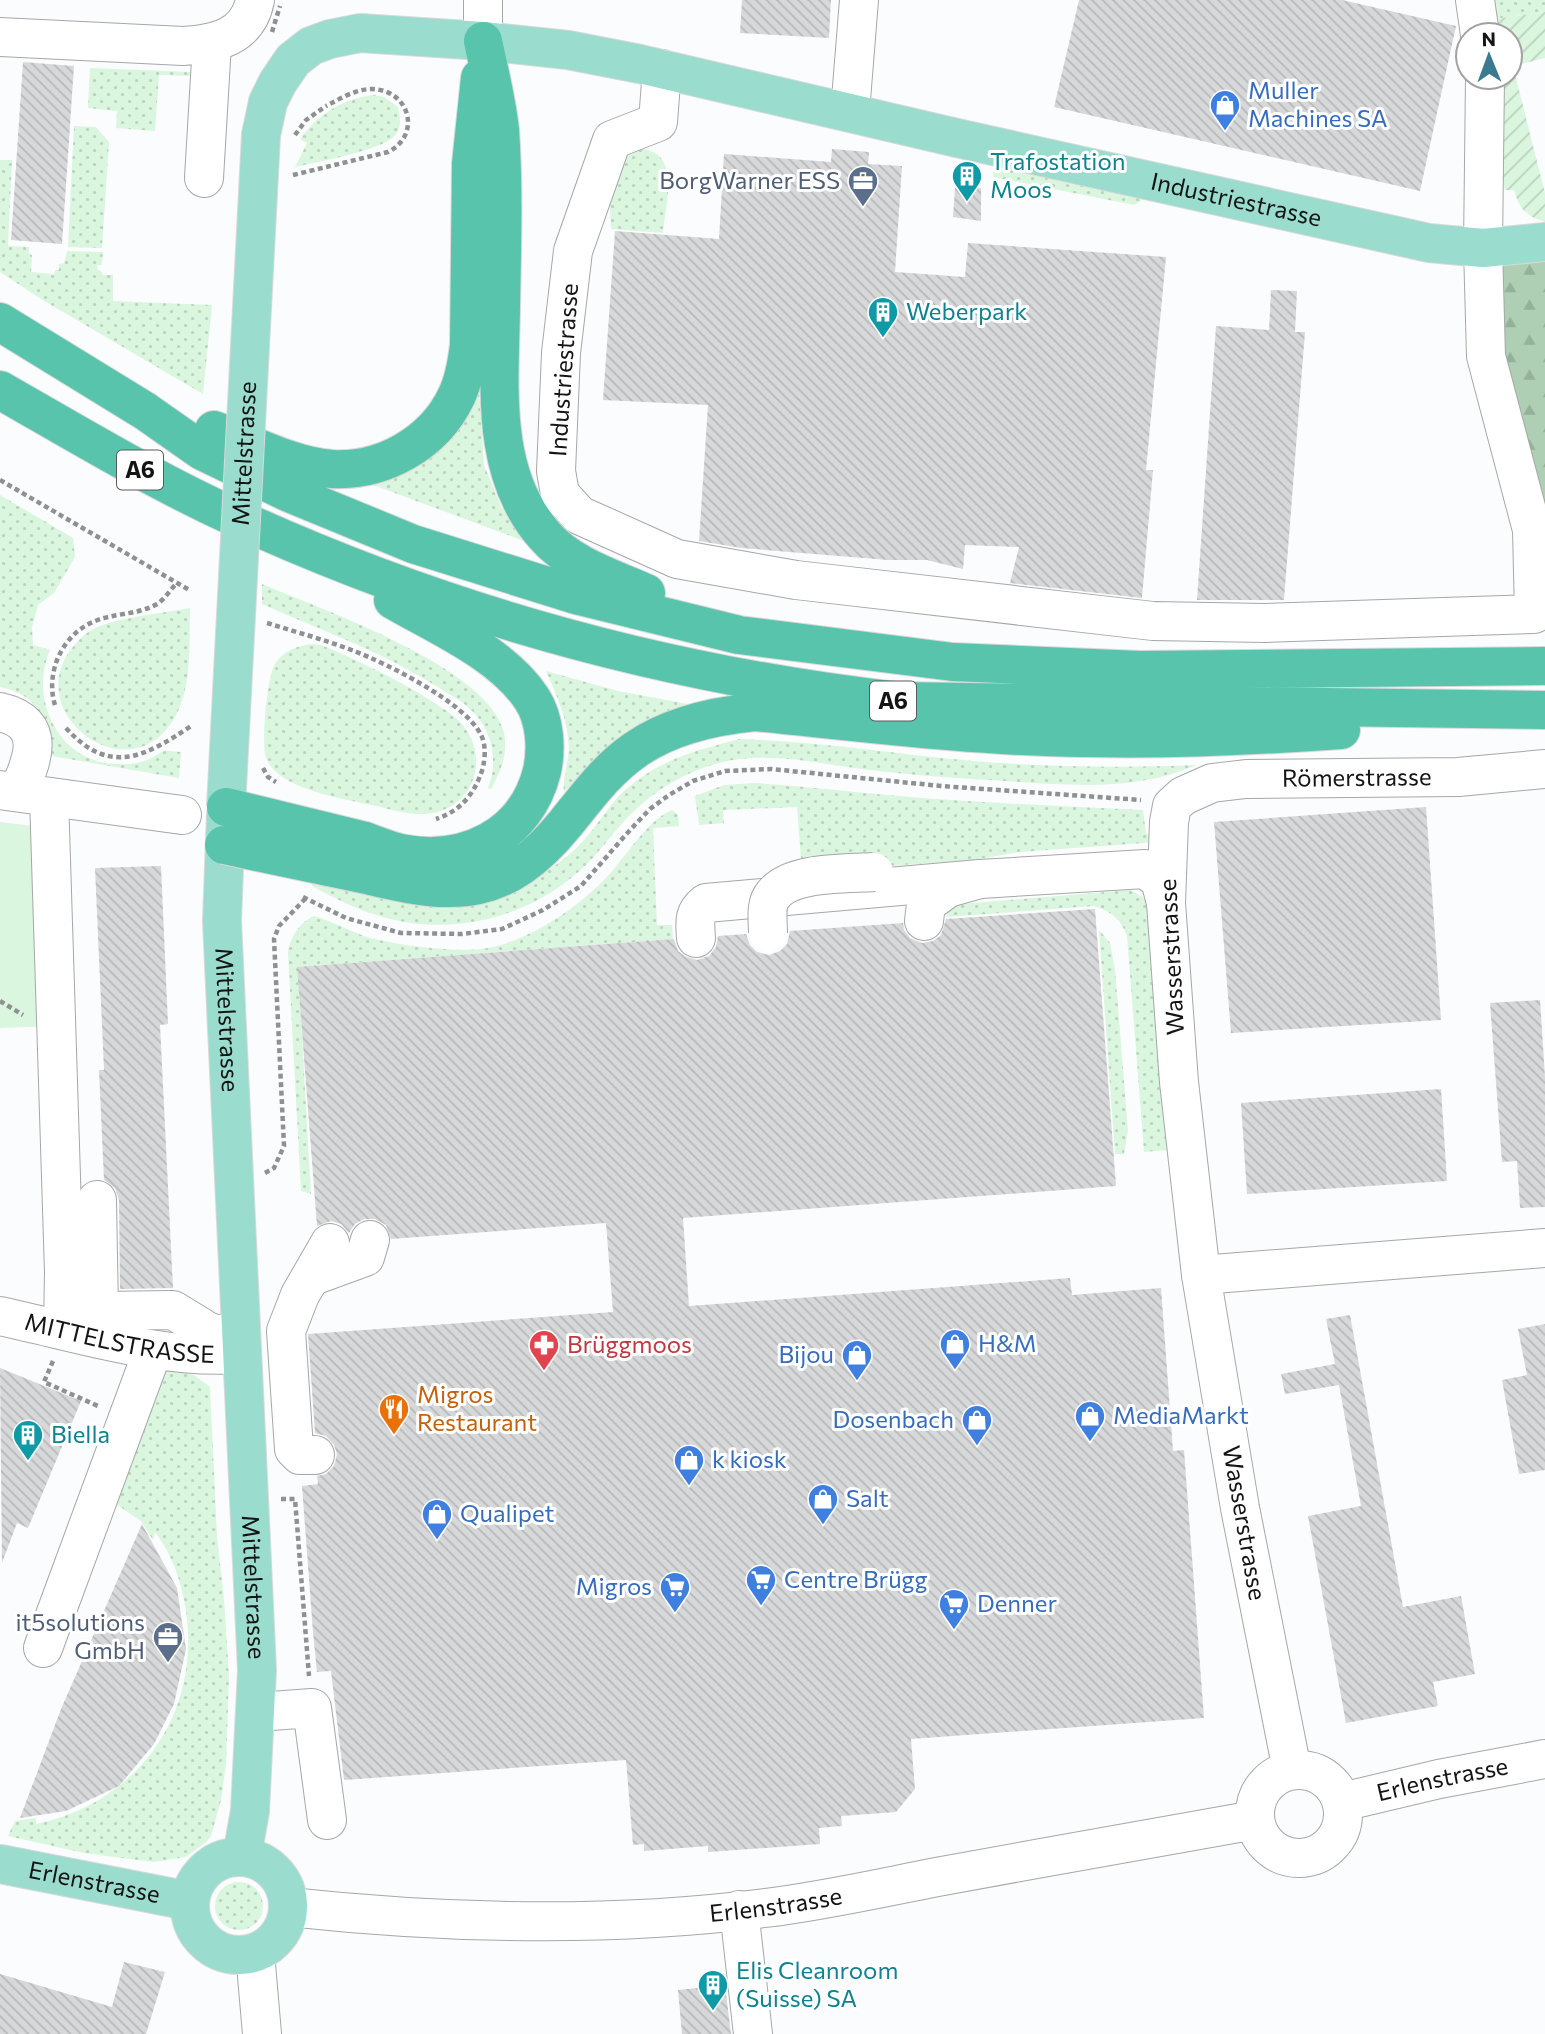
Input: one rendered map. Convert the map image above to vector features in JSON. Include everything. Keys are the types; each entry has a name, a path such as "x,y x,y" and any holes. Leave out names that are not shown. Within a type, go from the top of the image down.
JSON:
{"highway":[{"path":"145,411 208,427 301,463 332,469 367,467 391,459 432,432 456,397 465,371 469,345 471,164 483,41"},
{"path":"483,41 500,129 499,414 502,440 514,484 526,511 546,537 566,554 593,570 739,635"},
{"name":"A6","path":"0,322 215,457 289,493 413,544 576,594 739,635 953,662 1140,670 1545,666"},
{"name":"A6","path":"0,390 143,472 214,507 394,583 555,635 677,665 827,693 897,701 1534,710"},
{"path":"224,845 368,859 401,853 424,855 480,848 508,830 528,808 538,786 544,761 544,733 539,715 532,699 515,679 474,647 285,538"},
{"path":"226,807 368,859 398,883 442,889 480,886 505,877 530,859 563,827 601,779 635,750 667,733 730,715 755,712 972,733 1084,738 1244,737 1391,726 1534,710"}],"main road":[{"name":"Industriestrasse","path":"271,180 261,135 268,102 293,60 311,46 330,38 360,33 569,50 1429,243 1483,248 1545,242"},
{"name":"Mittelstrasse","path":"242,1856 250,1811 257,1670 222,921 226,807 271,180"},
{"path":"242,1856 254,1858 276,1872 283,1882 289,1907 285,1926 268,1947 255,1953 223,1953 208,1945 197,1933 191,1918 189,1901 192,1889 206,1869 217,1861 242,1856"},
{"name":"Erlenstrasse","path":"0,1864 189,1901"}],"street":[{"path":"483,0 483,41"},
{"path":"850,112 859,0"},
{"path":"1475,0 1478,21"},
{"path":"0,37 183,46 212,43 232,36 241,29 253,9 269,13"},
{"path":"204,178 212,43"},
{"name":"Industriestrasse","path":"662,69 658,122 611,140 573,251 561,353 556,471 560,494 579,515 677,559 796,580 1153,621 1265,623 1534,614 1532,530 1486,356 1483,248"},
{"path":"1483,248 1485,91"},
{"path":"0,712 16,717 27,725 33,740 31,765 22,793 64,1272 63,1329"},
{"name":"Römerstrasse","path":"1172,806 1183,796 1212,783 1245,779 1458,776 1545,769"},
{"path":"22,793 182,816"},
{"name":"Wasserstrasse","path":"1172,806 1166,903 1179,1082 1201,1275 1240,1508 1292,1770"},
{"path":"768,933 767,914 771,896 783,885 806,877 967,866 1052,876"},
{"path":"696,938 695,917 706,903 980,879 1145,869 1160,880 1166,903"},
{"path":"924,921 926,904 948,888 980,879"},
{"path":"97,1200 99,1311 173,1310 212,1334 241,1343"},
{"path":"315,1455 300,1455 294,1449 286,1339 288,1321 321,1259 365,1256 370,1240"},
{"path":"1201,1275 1545,1248"},
{"name":"MITTELSTRASSE","path":"0,1316 153,1350 209,1356 241,1343"},
{"path":"43,1648 153,1350"},
{"path":"257,1712 312,1708 327,1820"},
{"name":"Erlenstrasse","path":"1342,1802 1438,1779 1545,1759"},
{"path":"1292,1770 1318,1773 1329,1780 1342,1802 1340,1831 1333,1843 1308,1857 1280,1853 1268,1845 1255,1820 1260,1793 1268,1782 1279,1774 1292,1770"},
{"name":"Erlenstrasse","path":"289,1907 401,1918 530,1922 647,1918 739,1910 813,1900 1255,1820"},
{"path":"739,1910 753,2034"},
{"path":"255,1953 262,2034"}],"path":[{"path":"271,180 388,152 397,148 407,132 407,111 392,94 372,89 360,91 326,106"},
{"path":"0,480 191,592"},
{"path":"58,715 52,684 60,653 69,640 80,629 94,621 157,604 176,584"},
{"path":"260,621 355,651 427,688 464,713 481,735 485,753 482,771 476,788 467,801 454,811 432,820"},
{"path":"62,722 77,740 91,749 121,757 153,751 191,726"},
{"path":"259,758 268,777 278,783"},
{"path":"235,1190 274,1168 284,1146 274,939 279,926 305,899 346,918 401,933 462,934 502,929 581,886 650,809 669,795 693,781 725,771 771,769 941,786 1125,797 1172,806"},
{"path":"47,1374 44,1382 128,1419"},
{"path":"248,1500 295,1499 312,1708"}],"green space":[{"path":"1492,0 1545,0 1545,12 1494,19"},
{"path":"1545,12 1545,58 1524,63 1524,21 1494,19"},
{"path":"90,68 191,72 191,76 159,75 155,131 116,128 117,111 88,108"},
{"path":"1501,91 1519,91 1545,193 1545,222 1525,211 1514,190 1505,190 1500,153"},
{"path":"374,95 384,97 398,107 399,128 390,140 350,155 295,167 307,143 300,139 315,122 342,104"},
{"path":"74,126 96,127 109,142 102,248 68,247"},
{"path":"642,149 654,153 662,160 667,170 668,196 663,233 611,229 609,185 624,155"},
{"path":"0,160 12,160 8,246 29,247 29,254 32,255 31,272 54,274 55,270 59,270 59,264 64,263 67,251 103,252 102,265 97,265 98,270 103,275 113,275 113,301 212,305 203,394 0,272"},
{"path":"994,165 1140,197 1141,201 1134,205 993,177"},
{"path":"1545,242 1545,616 1483,248"},
{"path":"478,376 484,465 501,506 524,541 368,483"},
{"path":"0,495 73,538 75,557 54,593 38,605 32,627 33,645 50,650 44,669 43,689 54,726 65,741 80,753 98,761 130,764 150,759 164,751 181,752 179,778 46,755 38,710 24,696 0,687"},
{"path":"262,584 399,643 469,686 492,709 504,733 503,762 491,789 488,788 493,768 492,746 484,727 467,706 390,660 262,604"},
{"path":"190,608 186,685 179,709 159,737 134,749 108,747 84,734 66,714 58,688 64,660 87,633 108,623"},
{"path":"311,644 321,645 390,677 457,719 469,734 476,760 475,773 463,797 438,812 409,813 311,790 285,779 274,770 266,758 264,739 272,671 278,659 286,652"},
{"path":"546,671 618,691 688,704 645,723 615,741 564,792 569,753 567,727"},
{"path":"739,739 798,742 1001,763 1085,766 1197,765 1149,779 1078,785 915,775 790,759 736,760 694,771 659,790 629,816 587,864 565,883 516,910 489,919 461,924 404,922 344,903 312,884 350,887 432,907 459,906 494,897 527,883 571,853 613,802 638,780 665,763"},
{"path":"755,783 960,801 1143,810 1146,834 1159,834 1157,842 1020,852 973,860 802,872 797,807 723,810 724,823 699,825 695,796 724,785"},
{"path":"672,810 678,815 679,826 653,828 657,925 672,925 673,939 298,967 311,1194 301,1191 288,953 291,941 300,926 314,916 364,936 406,945 468,950 497,946 548,924 579,902 605,879 654,822"},
{"path":"0,822 50,828 56,1026 0,1028"},
{"path":"1130,890 1149,904 1169,1150 1144,1152 1127,936 1118,920 1094,906 946,917 950,908 960,904"},
{"path":"1099,930 1110,943 1115,969 1128,1131 1124,1154 1115,1154"},
{"path":"168,1369 194,1375 210,1387 217,1536 229,1676 226,1764 221,1800 211,1836 186,1857 153,1862 84,1853 8,1836 15,1821 36,1818 36,1824 72,1813 105,1796 132,1775 155,1748 172,1718 183,1685 188,1649 182,1590 172,1560 155,1532 153,1540 141,1521 113,1502 164,1371"},
{"path":"239,1882 256,1889 263,1906 256,1923 239,1930 222,1923 215,1906 222,1889"}],"building":[{"path":"742,0 831,0 829,38 740,33"},
{"path":"1079,0 1342,0 1454,26 1420,191 1054,107"},
{"path":"23,62 74,66 62,244 11,240"},
{"name":"Weberpark","path":"832,149 869,152 868,164 902,166 895,272 965,277 968,243 1166,257 1146,470 1153,470 1142,598 1010,583 1019,547 965,545 963,569 927,560 888,560 742,548 699,541 708,405 603,400 615,231 719,239 724,154 831,162"},
{"name":"Trafostation Moos","path":"955,188 981,188 981,221 953,217"},
{"path":"1271,290 1297,291 1295,332 1305,332 1284,600 1197,600 1216,326 1269,330"},
{"path":"1426,807 1441,1020 1231,1033 1214,822"},
{"path":"161,866 168,1024 160,1025 173,1288 120,1289 119,1200 115,1188 104,1180 99,1070 104,1070 95,868"},
{"name":"Centre Brügg","path":"1095,909 1116,1186 683,1218 689,1306 1070,1278 1072,1295 1161,1288 1173,1451 1184,1450 1204,1718 911,1739 915,1789 896,1812 841,1816 842,1826 819,1828 820,1844 708,1852 708,1846 644,1851 644,1844 633,1845 626,1760 344,1780 331,1671 317,1672 302,1486 318,1484 317,1476 326,1474 334,1466 337,1454 334,1445 326,1436 315,1433 308,1334 613,1312 606,1223 391,1239 386,1225 375,1219 364,1219 355,1224 349,1233 341,1224 331,1221 317,1226 297,967 674,939 678,951 697,960 709,956 716,947 718,936 746,934 750,945 757,952 769,955 780,951 787,944 790,931 903,923 910,938 922,943 933,941 941,935 946,919"},
{"path":"1540,1000 1545,1077 1545,1207 1520,1208 1517,1161 1502,1162 1490,1003"},
{"path":"1441,1089 1447,1181 1247,1194 1241,1103"},
{"path":"1350,1315 1403,1607 1461,1596 1475,1674 1433,1682 1438,1706 1346,1723 1308,1516 1361,1506 1339,1385 1285,1394 1281,1374 1335,1364 1326,1319"},
{"path":"1545,1324 1545,1470 1519,1474 1502,1380 1527,1375 1518,1329"},
{"name":"Biella","path":"0,1368 81,1401 28,1528 17,1523 2,1563"},
{"path":"142,1524 177,1588 186,1649 174,1704 154,1744 119,1786 66,1811 20,1818 61,1709"},
{"path":"124,1962 165,1972 146,2034 0,2034 0,1974 112,2007"},
{"name":"Elis Cleanroom (Suisse) SA","path":"725,1985 731,2034 682,2034 678,1990"}],"place":[{"name":"Muller Machines SA","path":"1225,132"},
{"name":"Trafostation Moos","path":"967,203"},
{"name":"BorgWarner ESS","path":"863,208"},
{"name":"Weberpark","path":"883,339"},
{"name":"H&M","path":"955,1371"},
{"name":"Brüggmoos","path":"544,1372"},
{"name":"Bijou","path":"857,1382"},
{"name":"Migros Restaurant","path":"394,1436"},
{"name":"MediaMarkt","path":"1090,1443"},
{"name":"Dosenbach","path":"977,1447"},
{"name":"Biella","path":"28,1462"},
{"name":"k kiosk","path":"689,1487"},
{"name":"Salt","path":"823,1526"},
{"name":"Qualipet","path":"437,1541"},
{"name":"Centre Brügg","path":"761,1607"},
{"name":"Migros","path":"675,1614"},
{"name":"Denner","path":"954,1631"},
{"name":"it5solutions GmbH","path":"168,1664"},
{"name":"Elis Cleanroom (Suisse) SA","path":"713,2012"}]}
